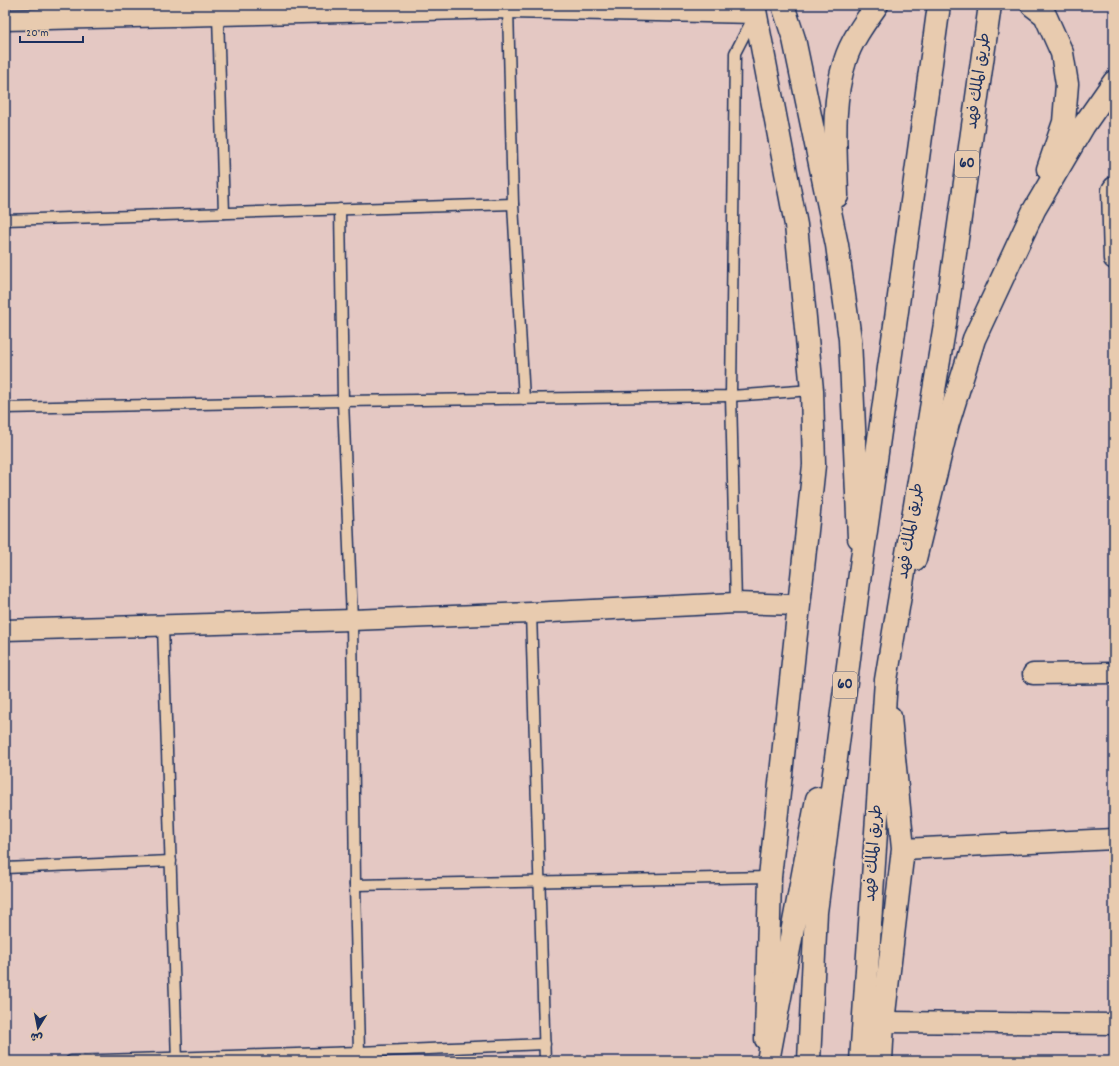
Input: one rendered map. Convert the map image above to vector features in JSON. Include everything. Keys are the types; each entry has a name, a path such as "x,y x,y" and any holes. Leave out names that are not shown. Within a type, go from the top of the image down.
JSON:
{"main road":[{"path":"767,1061 860,566 850,339 837,245 794,39 783,5"},
{"path":"837,245 836,106 845,61 861,28 877,5"},
{"name":"60","path":"809,1061 816,912 860,566 898,311 938,5"},
{"name":"طريق الملك فهد","path":"861,1061 886,680 945,324 990,5"},
{"path":"1032,5 1044,15 1062,53 1067,84 1064,122 1034,210"},
{"path":"755,9 796,226 812,390 814,465 770,876 767,1061"},
{"path":"881,1061 883,1022 903,849 886,680 948,422 974,339 1034,210 1084,125 1114,82"}],"street":[{"path":"5,20 84,12 218,15 508,8 755,9"},
{"path":"1114,187 1112,190 1114,259"},
{"path":"5,630 531,614 736,603 798,605"},
{"path":"1033,674 1114,673"},
{"path":"903,849 1114,839"},
{"path":"883,1022 1114,1024"}],"lane":[{"path":"508,8 512,204 524,399"},
{"path":"736,603 732,396 735,53 755,9"},
{"path":"218,15 224,213"},
{"path":"5,220 512,204"},
{"path":"340,209 343,401 352,620 355,885 359,1052"},
{"path":"5,408 343,401 732,396 812,390"},
{"path":"531,614 545,1061"},
{"path":"163,626 177,1059"},
{"path":"5,868 171,861"},
{"path":"355,885 770,876"},
{"path":"71,1061 177,1059 545,1044"}]}
